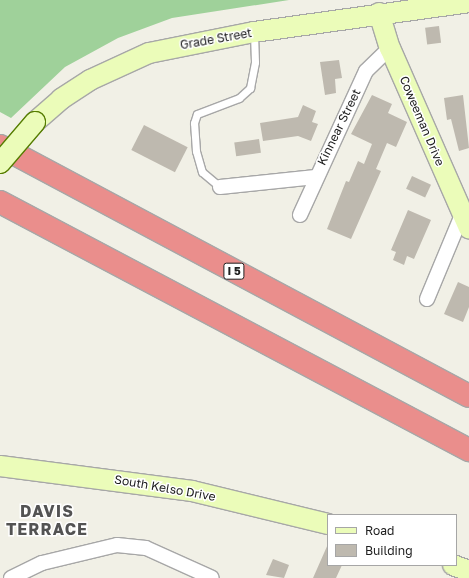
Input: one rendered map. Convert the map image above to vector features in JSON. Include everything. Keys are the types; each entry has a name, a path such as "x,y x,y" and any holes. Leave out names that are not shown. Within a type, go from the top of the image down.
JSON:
{"highway":[{"name":"I 5","path":"0,146 469,396"},
{"path":"0,202 469,450"}],"main road":[{"name":"Grade Street","path":"0,163 35,122 61,99 127,61 174,47 254,32 379,12 469,2"},
{"name":"Coweeman Drive","path":"379,12 390,48 466,222"},
{"name":"South Kelso Drive","path":"0,466 192,491 327,524"},
{"path":"456,566 469,571"}],"street":[{"name":"Kinnear Street","path":"300,215 315,177 366,71 390,48"},
{"path":"220,187 315,177"},
{"path":"427,299 466,222"},
{"path":"11,578 42,564 117,545 146,548 212,578"}],"lane":[{"path":"220,187 202,172 194,140 194,123 197,114 239,98 250,88 255,62 254,32"}],"green space":[{"path":"0,0 289,0 172,18 118,38 65,67 11,118 0,112"}],"building":[{"path":"439,26 441,43 427,45 425,28"},
{"path":"339,60 342,78 335,79 336,93 325,95 320,62"},
{"path":"372,95 392,104 388,113 407,122 396,147 387,143 376,169 381,171 351,239 327,229 346,181 349,182 358,161 364,164 372,144 351,134"},
{"path":"463,95 469,148 459,151 451,119 447,120 444,98"},
{"path":"303,105 316,111 312,122 318,124 311,141 298,136 263,141 260,123 298,117"},
{"path":"144,125 188,147 175,172 131,150"},
{"path":"259,139 261,153 236,156 234,142"},
{"path":"412,176 431,185 425,198 406,189"},
{"path":"408,210 431,220 414,259 407,256 404,265 393,260 396,252 391,250"},
{"path":"458,282 469,287 469,307 463,322 444,314"},
{"path":"327,546 327,566 342,566 336,578 313,578"},
{"path":"273,559 289,565 284,578 266,575"}],"district":[{"name":"DAVIS TERRACE","path":"47,520"}]}
